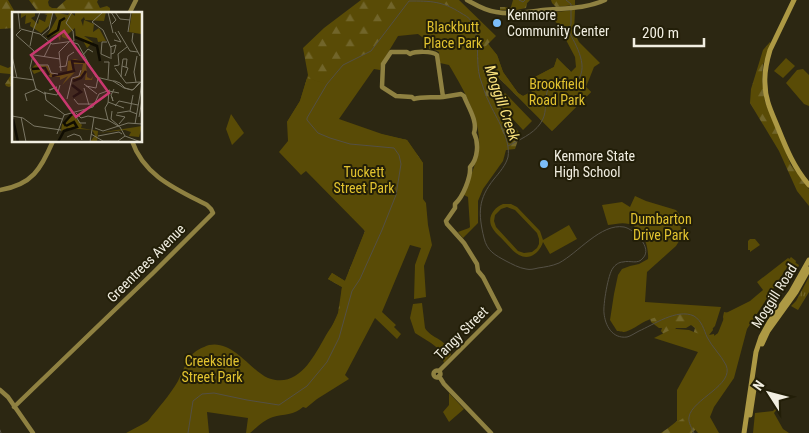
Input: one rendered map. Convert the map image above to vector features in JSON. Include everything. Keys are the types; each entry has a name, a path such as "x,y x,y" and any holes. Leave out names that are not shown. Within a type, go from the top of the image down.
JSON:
{"main road":[{"path":"796,0 788,21 774,46 766,67 764,82 767,102 791,159 803,179 809,185"},
{"name":"Moggill Road","path":"746,433 756,352 761,337 770,321 792,292 809,260"},
{"name":"Moggill Road","path":"746,433 764,340 809,269"}],"street":[{"path":"130,12 134,0"},
{"path":"468,0 481,7 502,13 571,7 605,0"},
{"path":"393,52 407,52 410,54 413,52 434,52 437,55 444,97 417,97 414,99 412,97 396,96 382,87 383,64 389,54 393,52"},
{"name":"Tangy Street","path":"444,97 461,94 464,96 473,119 477,149 464,191 446,221 464,243 477,264 478,271 482,274 500,309 439,374 444,384 491,433"},
{"path":"0,190 14,187 32,178 45,159 53,142"},
{"name":"Greentrees Avenue","path":"14,406 213,212 207,205 173,187 148,169 138,156 132,142"},
{"path":"0,390 6,395 33,433"}],"green space":[{"path":"0,0 8,0 15,12 12,12 12,28 0,29"},
{"path":"29,0 49,0 49,6 57,8 66,0 98,0 100,8 107,6 110,8 110,12 37,11"},
{"path":"361,0 459,0 496,36 488,44 497,55 503,72 518,93 523,96 533,91 535,77 554,67 557,58 591,92 552,131 495,74 494,78 498,90 495,101 520,134 515,149 506,150 417,8 317,120 407,140 423,163 412,162 333,371 212,403 182,433 187,400 264,388 312,372 338,313 342,287 328,279 332,273 345,281 365,231 287,122 300,101 308,75 303,48 324,28"},
{"path":"513,0 530,0 526,8 500,10 500,7 511,7"},
{"path":"551,0 575,0 575,5 556,7"},
{"path":"409,1 433,1 452,7 470,19 475,29 477,55 488,44 497,55 503,72 518,93 523,96 533,91 535,77 554,67 557,58 571,72 576,67 575,57 562,28 546,13 575,10 574,32 579,42 600,63 594,67 586,87 591,92 552,131 477,56 482,86 506,140 508,150 506,150 503,161 483,189 478,201 478,223 463,238 458,232 470,227 468,197 464,195 479,147 479,136 474,115 449,65 440,63 439,52 429,49 429,42 418,34 398,36 381,64 380,70 374,69 339,119 382,134 407,140 423,163 423,199 426,203 432,245 424,266 426,297 414,299 415,265 421,248 410,245 382,312 396,325 394,327 401,334 397,339 375,318 345,375 349,379 306,408 303,407 293,413 270,418 250,433 246,433 248,418 207,412 209,433 126,433 148,421 175,386 190,357 196,351 209,345 226,347 261,374 268,378 279,380 288,379 296,375 310,362 340,308 342,287 328,279 332,273 345,281 365,231 306,171 301,175 279,152 288,141 287,122 300,101 307,78 327,84 343,65 371,51"},
{"path":"770,42 771,44 763,65 762,80 765,102 791,165 809,189 809,206 797,191 779,151 750,103 751,89 763,50"},
{"path":"786,58 795,66 783,78 774,71"},
{"path":"0,65 8,68 12,66 12,86 9,87 5,84 11,75 0,73"},
{"path":"803,69 809,75 809,106 804,104 786,83 797,70"},
{"path":"505,93 532,121 523,130 497,102"},
{"path":"231,114 244,133 232,145 226,129"},
{"name":"Dumbarton Drive Park","path":"635,196 676,210 680,215 681,238 676,246 647,272 645,302 721,307 715,326 710,331 706,331 702,322 696,316 679,312 659,316 624,332 617,331 610,320 618,275 622,269 648,259 648,254 644,238 638,229 626,223 608,225 602,205 622,202 630,207"},
{"path":"511,204 517,207 540,231 543,240 569,225 577,239 550,254 543,242 540,249 534,255 523,257 513,251 491,225 490,218 499,206","holes":["507,207 515,210 537,233 539,244 532,252 524,253 518,251 496,227 495,215 501,209"]},
{"path":"755,239 760,245 750,252 748,250 748,241"},
{"path":"791,257 796,261 794,267 788,264 754,314 698,427 692,433 661,433 692,407 708,388 693,335 695,328 691,325 686,328 676,328 665,336 661,331 662,328 651,322 650,318 685,306 711,323 713,330 709,335 714,334 715,340 724,322 724,312 729,313 750,303 763,292"},
{"path":"788,258 799,265 797,270 788,266 747,329 734,378 714,407 710,417 719,433 698,433 693,427 690,410 677,422 677,390 698,352 654,338 676,329 689,330 704,336 714,336 718,333 726,313 750,301 763,290 757,282"},
{"path":"809,277 809,292 798,310 791,306 796,301"},
{"path":"422,303 425,328 449,349 451,355 444,363 440,350 415,333 410,318 413,304"},
{"path":"449,393 464,409 449,422 443,412 449,405"},
{"path":"779,407 774,413 783,429 789,433 753,433 755,413 773,411"}],"waterway":[{"path":"519,0 523,2 525,0"},
{"path":"508,146 530,134 540,124 545,112 546,96 550,85 555,79 560,79 565,84 575,83 580,77 582,64 578,50 568,30 571,24 571,4 566,0"},
{"name":"Moggill Creek","path":"188,433 193,401 202,394 214,393 279,405 307,386 327,362 339,338 352,291 360,279 396,195 401,164 399,155 394,148 350,144 330,138 318,133 307,118 327,84 343,65 371,51 409,1 430,2 448,6 468,17 476,33 480,78 486,96 505,136 508,150 506,163 489,186 482,200 480,214 487,246 495,255 506,261 521,268 530,269 559,263 598,234 615,227 624,227 633,231 644,244 645,254 641,260 620,263 611,271 605,297 604,313 606,322 610,330 617,336 627,337 680,314 694,316 699,320 709,341 726,365 727,372 719,385 692,410 689,419 694,433"}],"place":[{"name":"Kenmore Community Center","path":"497,23"},
{"name":"Kenmore State High School","path":"544,164"}],"park label":[{"name":"Blackbutt Place Park","path":"453,36"},
{"name":"Brookfield Road Park","path":"557,92"},
{"name":"Tuckett Street Park","path":"364,180"},
{"name":"Creekside Street Park","path":"212,370"}]}
